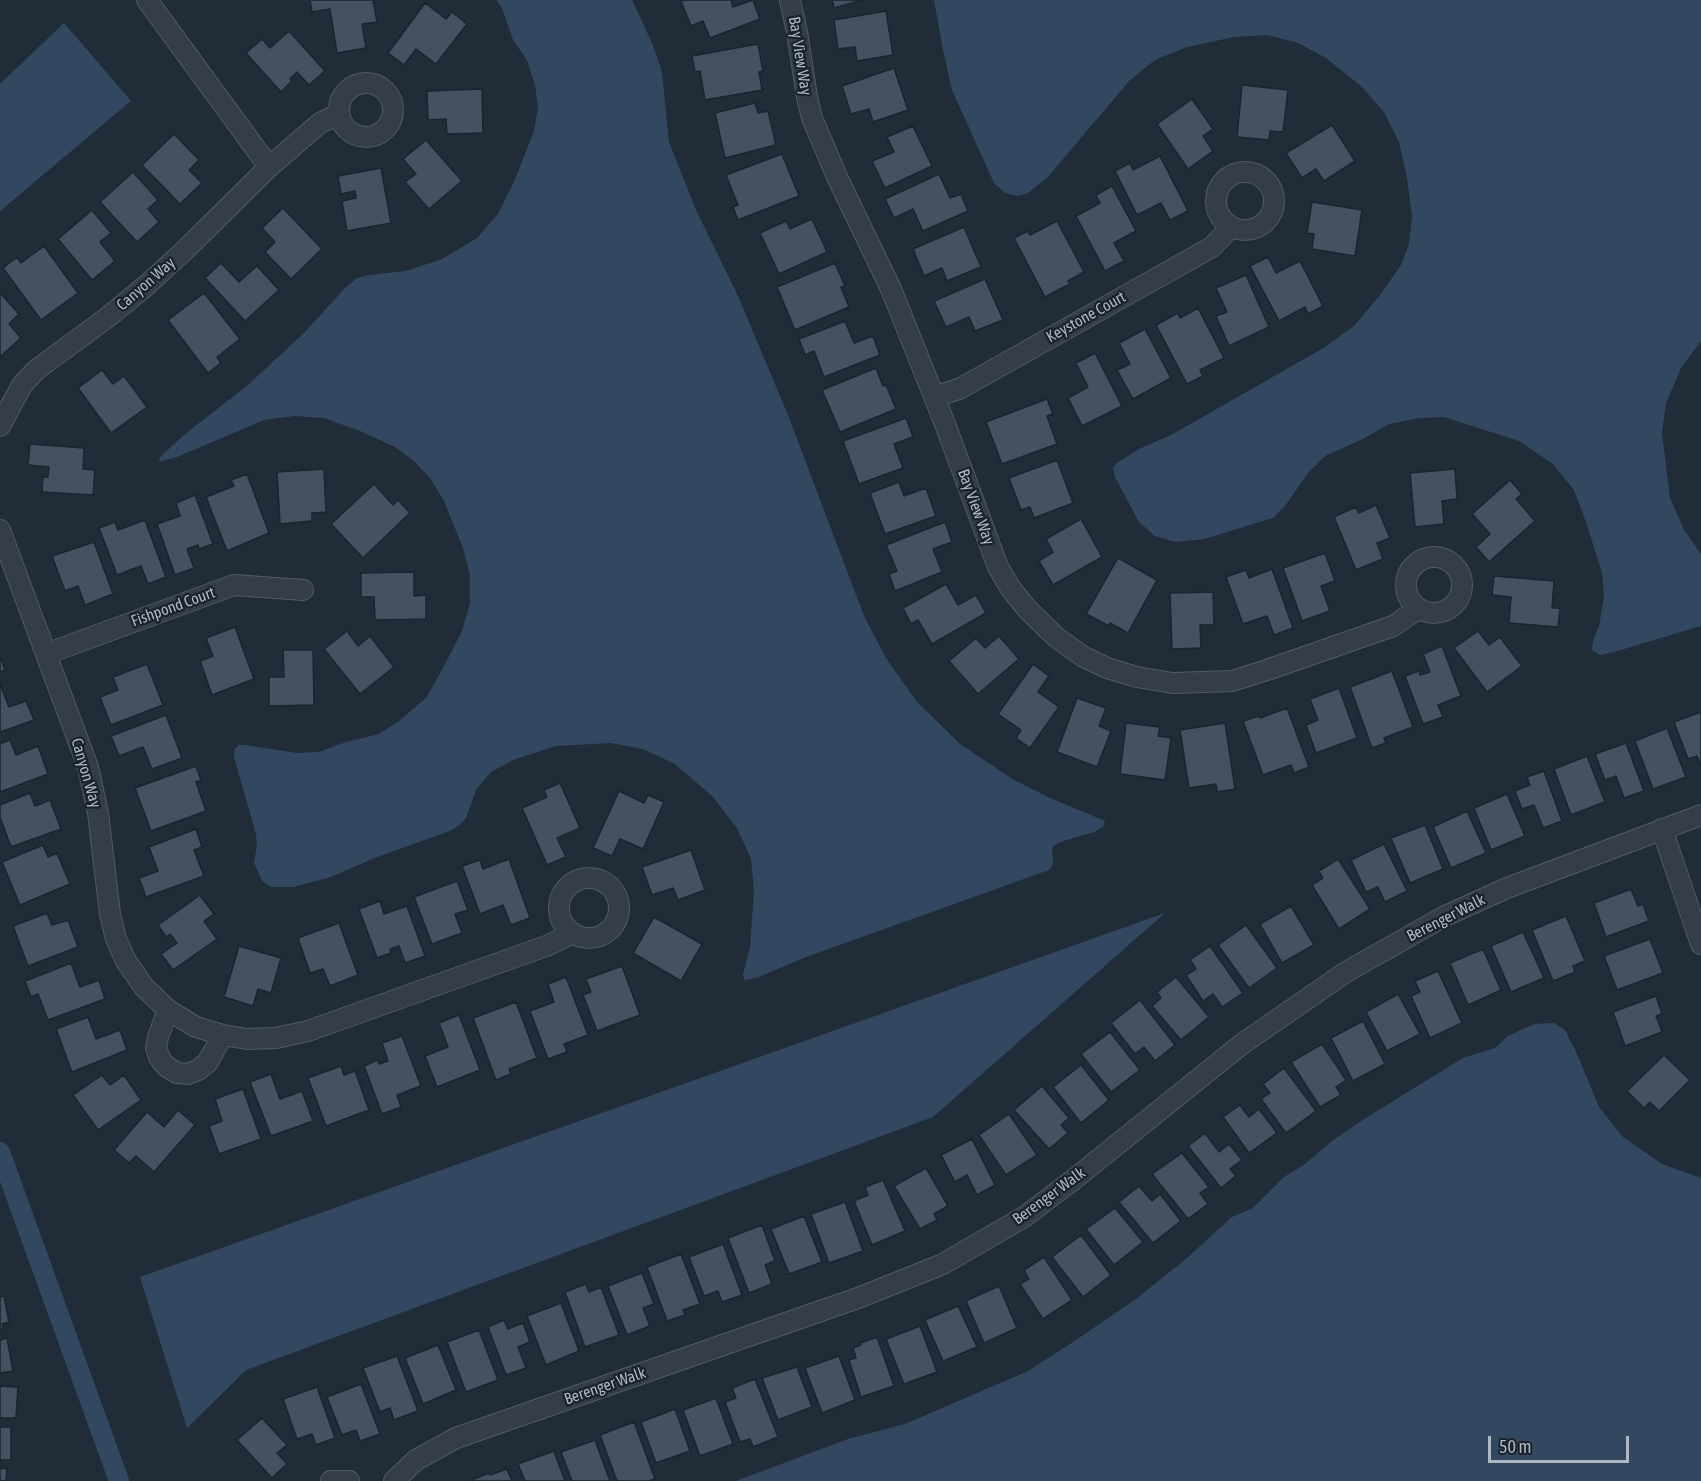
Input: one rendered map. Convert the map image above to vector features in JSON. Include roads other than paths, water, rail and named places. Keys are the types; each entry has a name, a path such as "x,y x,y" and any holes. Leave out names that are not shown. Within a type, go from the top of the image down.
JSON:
{"street":[{"path":"147,0 269,167"},
{"name":"Bay View Way","path":"790,0 812,118 838,179 891,289 998,567 1011,589 1057,638 1084,657 1137,678 1173,683 1232,681 1394,626 1418,609"},
{"name":"Canyon Way","path":"0,426 22,385 36,370 148,284 269,167 320,123 339,114"},
{"name":"Keystone Court","path":"934,397 961,388 1212,246 1231,227"},
{"name":"Canyon Way","path":"0,530 94,789 110,914 116,939 126,961 144,987 168,1010 196,1027 223,1035 247,1039 276,1038 308,1031 549,945 573,933"},
{"name":"Fishpond Court","path":"46,654 234,585 303,590"},
{"name":"Berenger Walk","path":"394,1481 416,1460 456,1438 858,1298 943,1264 1024,1217 1242,1044 1346,972 1445,916 1507,888 1701,815"},
{"path":"1662,829 1701,944"},
{"path":"168,1010 156,1048 166,1067 177,1072 188,1074 207,1063 223,1035"},
{"path":"331,1481 349,1481"}],"water":[{"path":"496,0 632,0 652,43 662,72 669,142 696,210 738,296 788,415 864,616 886,658 917,702 960,744 1014,780 1105,821 1103,827 1094,832 1060,842 1052,847 1053,864 1049,870 806,957 756,978 744,980 743,974 750,947 754,892 751,859 737,828 713,797 675,764 643,749 611,743 556,746 513,760 491,772 476,790 466,818 452,830 372,859 331,877 293,887 271,887 262,881 254,863 256,834 234,757 235,749 239,745 245,745 297,753 319,752 346,742 379,734 399,721 426,698 462,631 470,603 470,575 463,548 444,501 430,478 413,460 395,447 360,431 324,418 294,416 264,420 177,457 159,462 160,457 185,434 248,385 304,333 357,278 406,271 442,259 477,238 498,214 514,182 534,131 538,107 535,85 527,60 513,40 502,8"},
{"path":"934,0 1701,0 1701,341 1681,368 1666,403 1662,433 1670,498 1684,530 1701,554 1701,626 1614,652 1600,655 1592,650 1604,596 1602,573 1574,490 1553,464 1519,441 1444,417 1419,418 1389,424 1325,456 1308,473 1285,506 1273,518 1204,539 1176,542 1155,536 1139,522 1115,477 1113,468 1139,449 1171,435 1325,347 1354,326 1401,265 1409,244 1412,216 1399,142 1384,112 1361,86 1326,58 1298,43 1267,35 1234,37 1187,47 1155,60 1129,81 1048,177 1028,193 1018,196 1005,193 994,183 952,90"},
{"path":"64,23 131,101 0,211 0,84"},
{"path":"1165,913 933,1117 246,1370 187,1428 140,1277"},
{"path":"1554,1023 1565,1030 1599,1107 1623,1137 1662,1164 1701,1178 1701,1481 736,1481 848,1439 905,1424 1028,1371 1136,1299 1187,1258 1232,1217 1253,1208 1284,1177 1305,1164 1332,1141 1364,1119 1463,1058 1495,1048 1508,1036 1534,1024"}],"waterway":[{"path":"0,1152 119,1481"}]}
